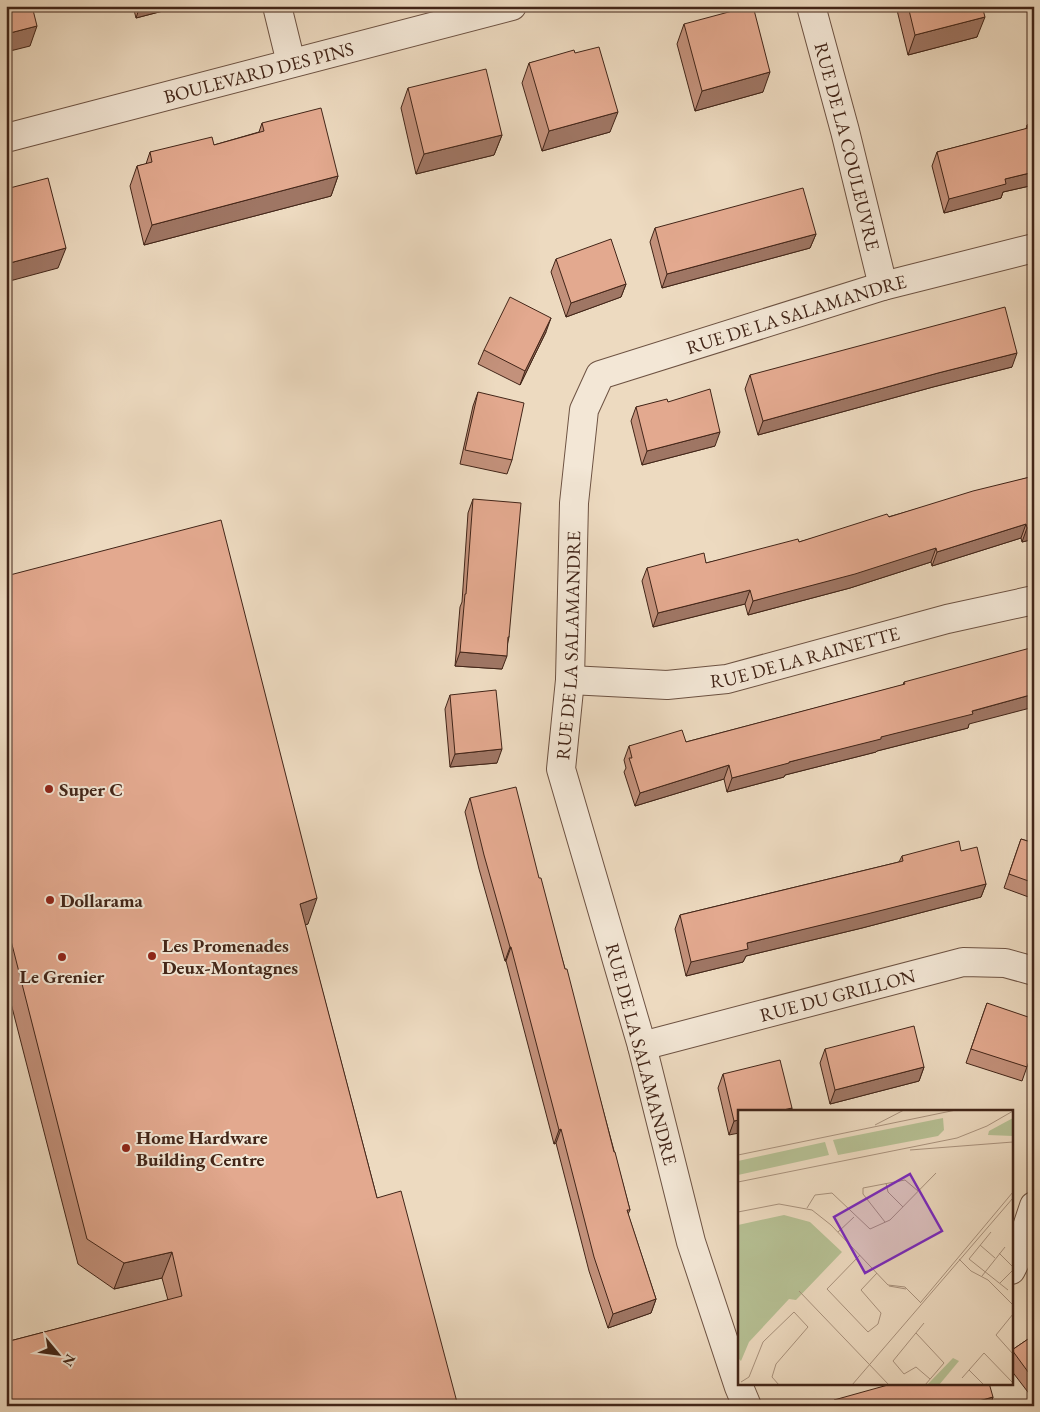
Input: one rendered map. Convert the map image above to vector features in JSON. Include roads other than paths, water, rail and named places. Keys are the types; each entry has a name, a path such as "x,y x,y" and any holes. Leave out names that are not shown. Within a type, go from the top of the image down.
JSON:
{"street":[{"path":"277,6 291,63"},
{"name":"BOULEVARD DES PINS","path":"6,138 512,6"},
{"name":"RUE DE LA COULEUVRE","path":"812,6 883,286"},
{"name":"RUE DE LA SALAMANDRE","path":"738,1375 691,1242 642,1046 561,769 570,680 574,503 584,410 600,375 883,286 1034,248"},
{"name":"RUE DE LA RAINETTE","path":"570,680 667,685 727,679 947,619 1034,600"},
{"name":"RUE DU GRILLON","path":"642,1046 963,962 1005,963 1034,971"},
{"path":"1012,1268 1034,1206"}],"place":[{"name":"Super C","path":"49,789"},
{"name":"Dollarama","path":"50,900"},
{"name":"Les Promenades Deux-Montagnes","path":"152,956"},
{"name":"Le Grenier","path":"62,957"},
{"name":"Home Hardware Building Centre","path":"126,1148"}]}
